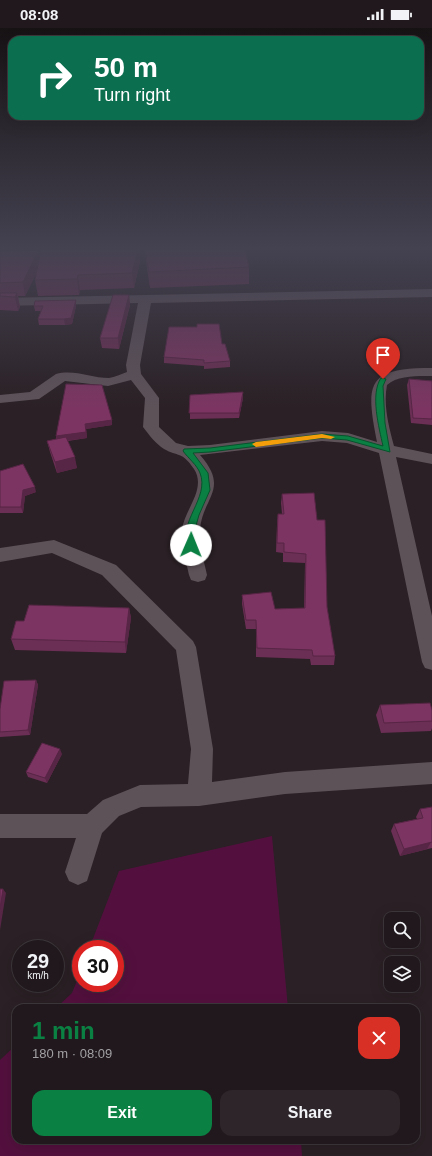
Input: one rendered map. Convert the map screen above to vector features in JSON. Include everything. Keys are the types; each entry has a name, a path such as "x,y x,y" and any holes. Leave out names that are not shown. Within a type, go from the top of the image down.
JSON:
{"street":[{"path":"145,303 133,365 134,374 152,398 151,427 158,436 170,446 187,451 210,450 322,436 348,438 388,450 432,459"},
{"path":"432,372 391,375 383,379 379,386 381,423 388,450 432,662"},
{"path":"0,399 34,396 61,377 116,381 134,374"},
{"path":"187,451 204,473 206,490 194,515 191,529 191,545 198,575"},
{"path":"0,555 54,546 109,570 186,647 202,749 199,795"},
{"path":"78,872 92,826 110,808 140,796 199,795 285,783 432,773"},
{"path":"0,826 92,826"}],"shaded area":[{"path":"272,836 288,1004 60,1004 72,992 124,992 124,940 92,940 119,871"},
{"path":"12,1049 12,1144 301,1144 302,1156 0,1156 0,1060"}],"building":[{"path":"35,303 75,303 71,318 64,319 38,319 43,306 34,306"},
{"path":"111,303 127,303 118,338 100,338"},
{"path":"197,324 219,324 222,344 225,344 230,361 204,363 204,360 164,357 169,327 197,327"},
{"path":"409,379 432,381 432,419 413,418"},
{"path":"66,384 102,385 112,420 85,424 86,432 56,436"},
{"path":"243,392 239,413 189,413 190,395"},
{"path":"66,437 75,457 55,462 47,441"},
{"path":"23,464 35,487 23,490 21,507 0,507 0,471"},
{"path":"314,493 317,520 325,520 327,607 335,656 313,656 312,650 257,648 256,620 246,620 242,595 271,592 275,609 305,608 306,554 284,552 284,543 277,543 278,514 284,514 282,494"},
{"path":"29,605 129,608 125,642 11,639 16,621 24,621"},
{"path":"36,680 28,730 0,732 0,709 4,681"},
{"path":"430,703 432,710 432,721 384,723 380,705"},
{"path":"42,743 60,749 45,778 26,772"},
{"path":"432,807 432,842 404,849 394,824 423,818 420,809"},
{"path":"0,889 3,889 0,909"}],"slow traffic":[{"path":"256,444 322,436 331,437"}],"route":[{"path":"191,545 191,529 194,515 206,490 204,473 187,451 210,450 322,436 348,438 388,450 381,423 379,386 383,379"}]}
